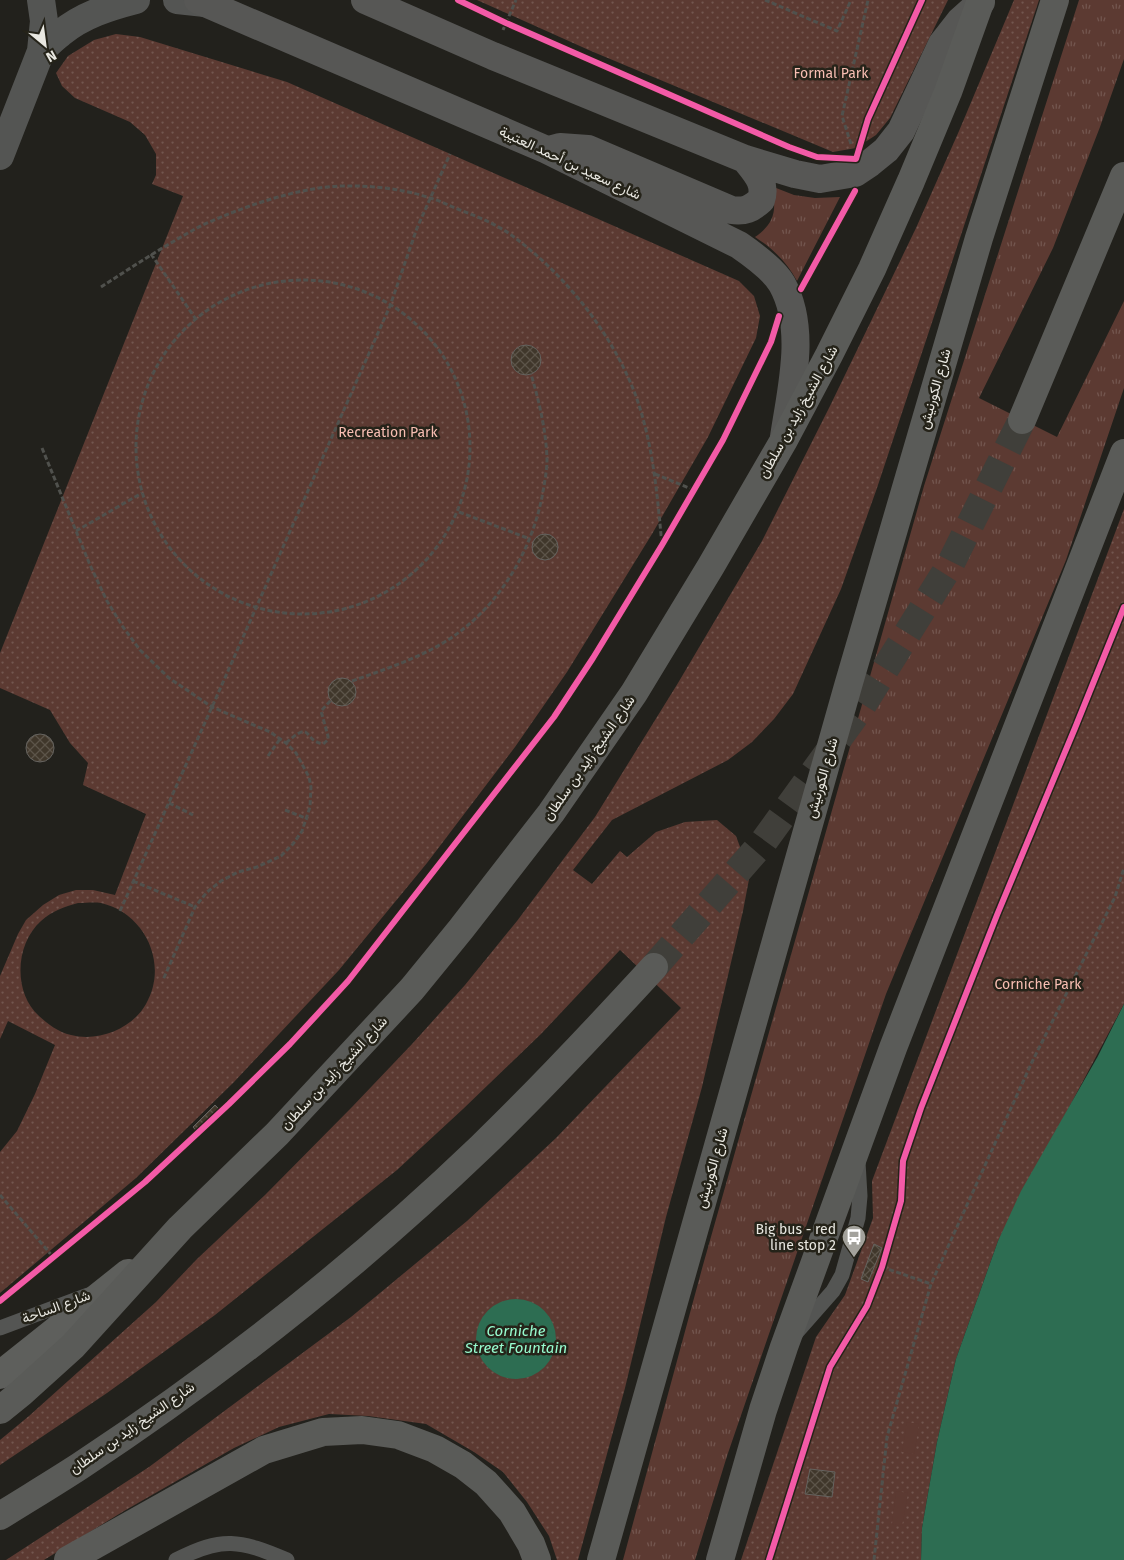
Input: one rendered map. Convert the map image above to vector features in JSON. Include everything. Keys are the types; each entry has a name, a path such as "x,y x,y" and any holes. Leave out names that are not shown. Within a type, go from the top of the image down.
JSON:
{"highway":[{"name":"شارع الكورنيش","path":"601,1560 978,238 1055,0"},
{"name":"شارع الشيخ زايد بن سلطان","path":"180,1228 277,1134 412,989 551,813 634,693 784,440 829,355 876,260 911,181 944,101 981,1"},
{"path":"1022,420 1124,176"},
{"path":"720,1560 763,1410 784,1347 901,1030 1124,453"},
{"name":"شارع الشيخ زايد بن سلطان","path":"0,1516 81,1465 193,1387 299,1306 388,1231 495,1133 564,1064 654,967"},
{"path":"0,1410 73,1346 180,1228"},
{"path":"68,1560 264,1450 323,1432 362,1430 398,1436 435,1449 463,1465 486,1483 512,1512 531,1544 537,1560"}],"main road":[{"name":"شارع سعيد بن أحمد العتيبة","path":"202,1 547,150 739,245 756,257 781,282 790,302 796,340 784,440"},
{"path":"370,2 492,56 744,159 795,174 820,179 855,173 870,164 886,150 901,131 942,44 960,21 981,1"},
{"path":"547,150 560,147 588,149 731,210 743,212 761,200 763,188 761,181 744,159"},
{"name":"شارع الشيخ زايد بن سلطان","path":"0,1375 113,1286 180,1228"}],"street":[{"path":"0,156 41,51 44,21 41,0"},
{"path":"41,51 61,33 84,17 110,6 136,0"},
{"path":"177,0 202,1"}],"lane":[{"name":"شارع الساحة","path":"0,1328 113,1286"},
{"path":"176,1560 193,1551 224,1543 246,1544 287,1560"}],"path":[{"path":"492,56 516,0"},
{"path":"765,0 838,31 851,0"},
{"path":"853,150 842,116 868,0"},
{"path":"498,19 516,27"},
{"path":"120,911 257,608 390,306 417,228 450,154"},
{"path":"101,287 151,254 199,226 258,202 302,191 336,186 400,190 430,197 485,220 513,236 562,281 589,310 614,352 633,391 643,419 655,474 662,545"},
{"path":"151,254 195,318"},
{"path":"281,280 324,283 347,288 390,306 410,320 441,353 453,373 462,394 472,436 472,458 468,484 459,512 438,549 404,583 385,595 359,606 333,612 296,614 257,608 216,586 193,570 176,554 150,518 136,466 134,442 136,419 143,397 164,353 178,334 214,304 236,293 281,280"},
{"path":"352,681 408,661 443,643 469,624 507,582 517,566 530,539 538,515 547,460 538,400 531,374"},
{"path":"42,448 107,601 140,650 168,678 212,707 270,732 286,743 296,754 309,777 311,787 310,807 308,819 302,832 281,856 257,867 238,872 207,892 195,906 163,980"},
{"path":"655,474 694,490"},
{"path":"690,498 699,482"},
{"path":"76,531 142,493"},
{"path":"459,512 530,539"},
{"path":"657,554 667,538"},
{"path":"286,743 297,732 307,733 316,742 323,744 328,740 321,711 331,700"},
{"path":"268,756 280,739"},
{"path":"168,803 194,815"},
{"path":"286,810 308,819"},
{"path":"874,1560 887,1437 931,1284 1032,1062 1115,897 1124,868"},
{"path":"134,882 195,906"},
{"path":"0,1195 54,1258"},
{"path":"46,1264 61,1252"},
{"path":"879,1275 885,1258"},
{"path":"882,1267 931,1284"}],"green space":[{"name":"Formal Park","path":"477,0 948,0 890,118 876,135 856,148 833,152 591,51"},
{"path":"1014,0 1039,0 877,488 841,589 793,694 774,719 752,742 728,760 612,820 573,870 592,884 620,851 627,857 656,832 685,822 717,820 736,836 750,874 702,1087 666,1217 625,1388 578,1560 557,1560 549,1536 527,1502 503,1472 474,1452 426,1424 368,1416 329,1414 279,1427 234,1448 124,1511 44,1560 6,1560 149,1467 351,1317 467,1221 556,1138 681,1008 620,950 541,1034 397,1170 215,1315 107,1393 0,1465 0,1440 156,1302 197,1259 265,1195 413,1043 465,985 517,921 595,817 678,683 762,541 916,228"},
{"path":"1079,0 1124,0 1124,59 1053,248 979,398 1057,437 1124,301 1124,388 1066,560 886,994 727,1456 695,1560 623,1560 703,1265 924,486"},
{"name":"Recreation Park","path":"116,34 140,37 287,82 739,281 754,296 760,316 756,338 708,437 652,534 567,672 515,747 427,863 339,970 234,1082 136,1178 0,1293 0,1152 17,1131 35,1094 55,1045 8,1021 0,1039 0,976 26,920 43,905 59,895 76,890 93,890 115,895 146,814 83,785 88,763 70,743 50,710 0,688 0,653 183,196 152,184 156,175 156,154 145,135 130,122 75,98 62,86 56,73 68,56 94,40","holes":["78,903 101,903 117,909 130,917 149,942 155,973 152,989 140,1013 123,1027 113,1032 92,1037 66,1034 46,1022 31,1006 21,982 22,955 32,931 41,921 54,912"]},
{"path":"771,186 794,195 815,198 840,197 797,281 779,256 755,237 771,221 774,201"},
{"name":"Corniche Park","path":"1124,509 1124,1004 998,1241 956,1359 937,1442 922,1528 921,1560 741,1560 816,1337 845,1295 873,1218 872,1181"},
{"path":"907,1422 919,1424 914,1454 902,1452"},
{"path":"896,1491 908,1493 902,1526 892,1524"}],"water":[{"path":"1124,1004 1124,1560 921,1560 922,1528 937,1442 956,1359 998,1241 1021,1191 1098,1056"},
{"name":"Corniche Street Fountain","path":"508,1299 524,1299 545,1310 556,1331 556,1347 545,1368 524,1379 508,1379 494,1373 482,1361 476,1347 476,1331 482,1317 494,1305"}],"building":[{"path":"526,345 536,350 541,360 536,370 526,375 516,370 511,360 516,350"},
{"path":"545,534 554,538 558,547 554,556 545,560 536,556 532,547 536,538"},
{"path":"342,678 352,682 356,692 352,702 342,706 332,702 328,692 332,682"},
{"path":"40,734 50,738 54,748 50,758 40,762 30,758 26,748 30,738"},
{"path":"215,1105 223,1113 200,1135 193,1127"},
{"path":"874,1244 882,1248 868,1282 861,1279"},
{"path":"810,1469 835,1472 832,1497 805,1494"}],"tunnel":[{"path":"654,967 764,841 862,706 950,565 1022,420"}],"cycle path":[{"path":"458,0 506,23 789,147 817,157 856,159 868,119 922,0"},
{"path":"801,289 855,191"},
{"path":"0,1301 145,1182 290,1044 348,981 554,717 593,658 723,440 771,342 779,316"},
{"path":"769,1560 830,1367 867,1306 882,1267 901,1201 903,1161 921,1108 997,915 1124,607"}],"place":[{"name":"Big bus - red line stop 2","path":"854,1258"}]}
